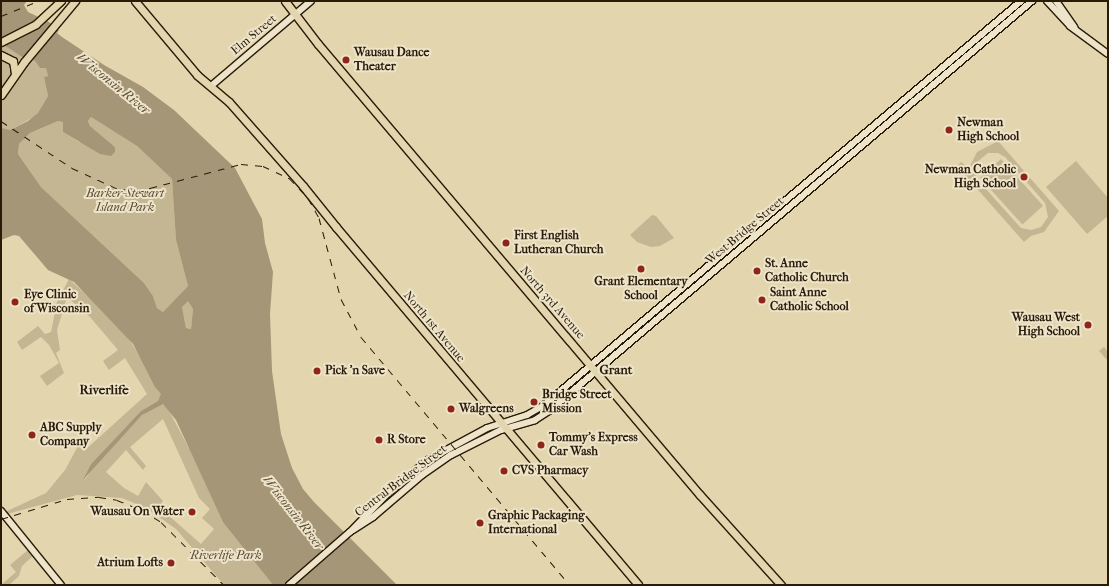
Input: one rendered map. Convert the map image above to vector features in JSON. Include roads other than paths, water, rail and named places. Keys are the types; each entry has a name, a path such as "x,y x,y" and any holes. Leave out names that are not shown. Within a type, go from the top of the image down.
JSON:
{"main road":[{"path":"1,42 21,33 44,18 61,1"},
{"path":"1,95 15,73 75,1"},
{"name":"North 1st Avenue","path":"135,1 197,75 229,102 303,186 500,423 638,585"},
{"name":"North 3rd Avenue","path":"285,1 726,526 781,585"},
{"name":"Elm Street","path":"211,86 311,1"},
{"name":"West Bridge Street","path":"452,445 500,423 540,408 1021,1"},
{"name":"West Bridge Street","path":"457,452 506,429 543,415 596,372 1032,1"},
{"path":"1047,1 1077,32 1108,54"},
{"path":"1056,1 1077,32"},
{"path":"1,56 13,62 15,73"},
{"name":"Central Bridge Street","path":"350,532 409,474 452,445"},
{"name":"Central Bridge Street","path":"350,532 373,517 422,475 457,452"},
{"path":"1,511 61,585"},
{"path":"289,585 350,532"}],"water":[{"name":"Wisconsin River","path":"1,1 27,1 24,5 28,12 49,22 59,30 57,33 62,37 104,65 143,87 174,110 235,168 262,219 265,243 273,272 270,314 272,371 281,434 292,468 303,489 314,502 397,585 273,585 223,522 176,420 163,404 142,415 83,480 91,464 141,411 158,401 161,394 155,387 133,344 74,282 48,270 19,236 14,235 1,240 1,128 10,130 28,121 38,113 48,96 44,77 48,76 46,68 40,68 35,61 22,57 1,43","holes":["91,117 137,146 172,179 176,240 188,286 163,312 157,308 153,296 144,283 41,187 18,154 19,144 30,133 58,121 63,122 63,132 100,154 111,156 115,152 115,147 90,126 88,121","188,301 193,309 191,329 186,328 182,307"]}],"railway":[{"path":"1,16 38,1"},
{"path":"1,121 72,168 118,189 135,190 150,188 241,164 263,166 289,178 308,198 319,218 341,299 361,337 570,585"},
{"path":"1,519 67,499 99,497 117,500 142,510 161,522 224,585"}],"place":[{"name":"Wausau Dance Theater","path":"346,60"},
{"name":"Newman High School","path":"949,130"},
{"name":"Newman Catholic High School","path":"1024,177"},
{"name":"First English Lutheran Church","path":"506,243"},
{"name":"Grant Elementary School","path":"641,269"},
{"name":"St. Anne Catholic Church","path":"757,271"},
{"name":"Saint Anne Catholic School","path":"762,300"},
{"name":"Eye Clinic of Wisconsin","path":"15,302"},
{"name":"Wausau West High School","path":"1088,325"},
{"name":"Pick 'n Save","path":"317,371"},
{"name":"Bridge Street Mission","path":"534,402"},
{"name":"Walgreens","path":"451,409"},
{"name":"ABC Supply Company","path":"32,435"},
{"name":"R Store","path":"379,440"},
{"name":"Tommy's Express Car Wash","path":"541,445"},
{"name":"CVS Pharmacy","path":"504,471"},
{"name":"Wausau On Water","path":"192,512"},
{"name":"Graphic Packaging International","path":"480,523"},
{"name":"Atrium Lofts","path":"171,563"}],"district":[{"name":"Grant","path":"616,370"},
{"name":"Riverlife","path":"104,390"}],"park label":[{"name":"Barker-Stewart Island Park","path":"125,201"},
{"name":"Riverlife Park","path":"226,556"}]}
